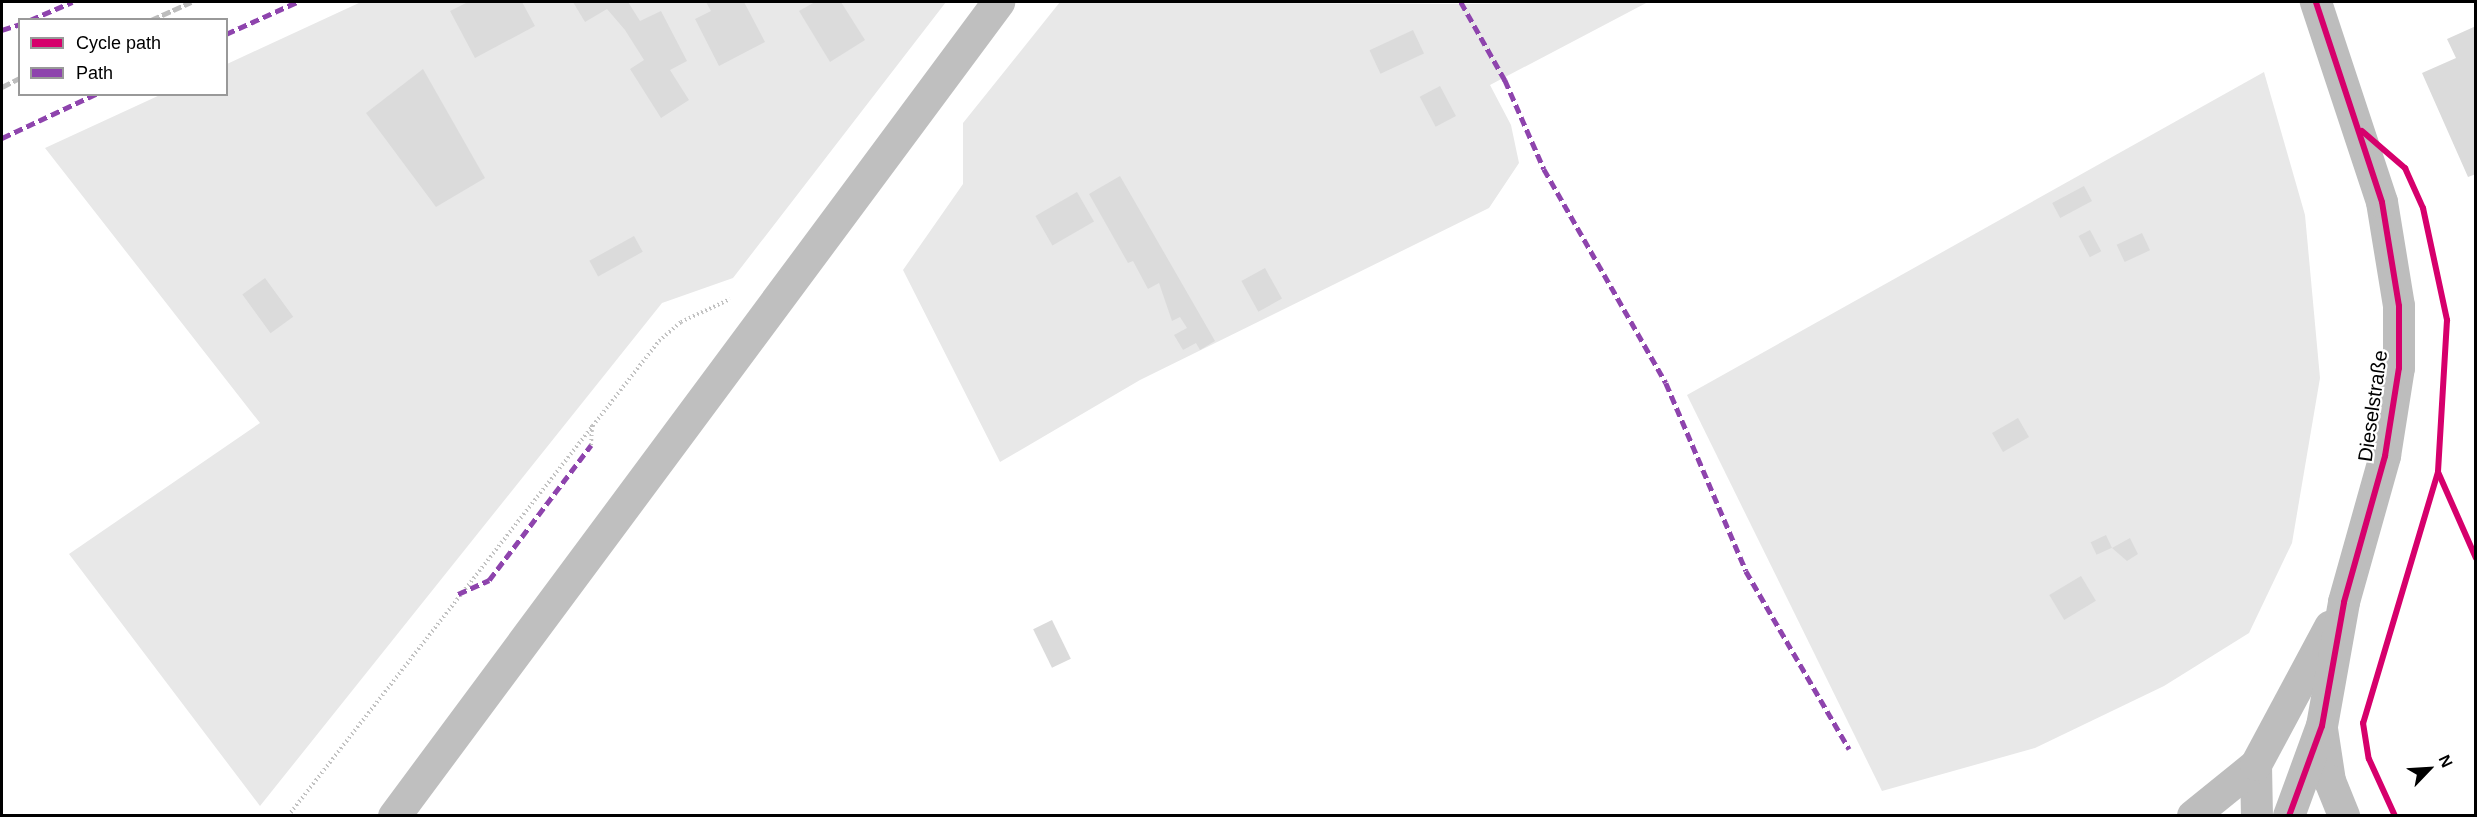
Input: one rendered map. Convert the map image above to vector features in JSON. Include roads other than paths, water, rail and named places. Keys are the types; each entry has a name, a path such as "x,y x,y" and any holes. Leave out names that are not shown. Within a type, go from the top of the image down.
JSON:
{"main road":[{"path":"394,816 998,2"}],"street":[{"name":"Dieselstraße","path":"2289,816 2322,726 2343,602 2385,456 2399,368 2399,306 2382,202 2316,2"},
{"name":"Dieselstraße","path":"2193,816 2256,765 2343,602"},
{"name":"Dieselstraße","path":"2322,726 2330,781 2344,816"},
{"name":"Dieselstraße","path":"2256,765 2257,816"}],"railway":[{"path":"155,18 191,2"},
{"path":"2,87 18,79"}]}
